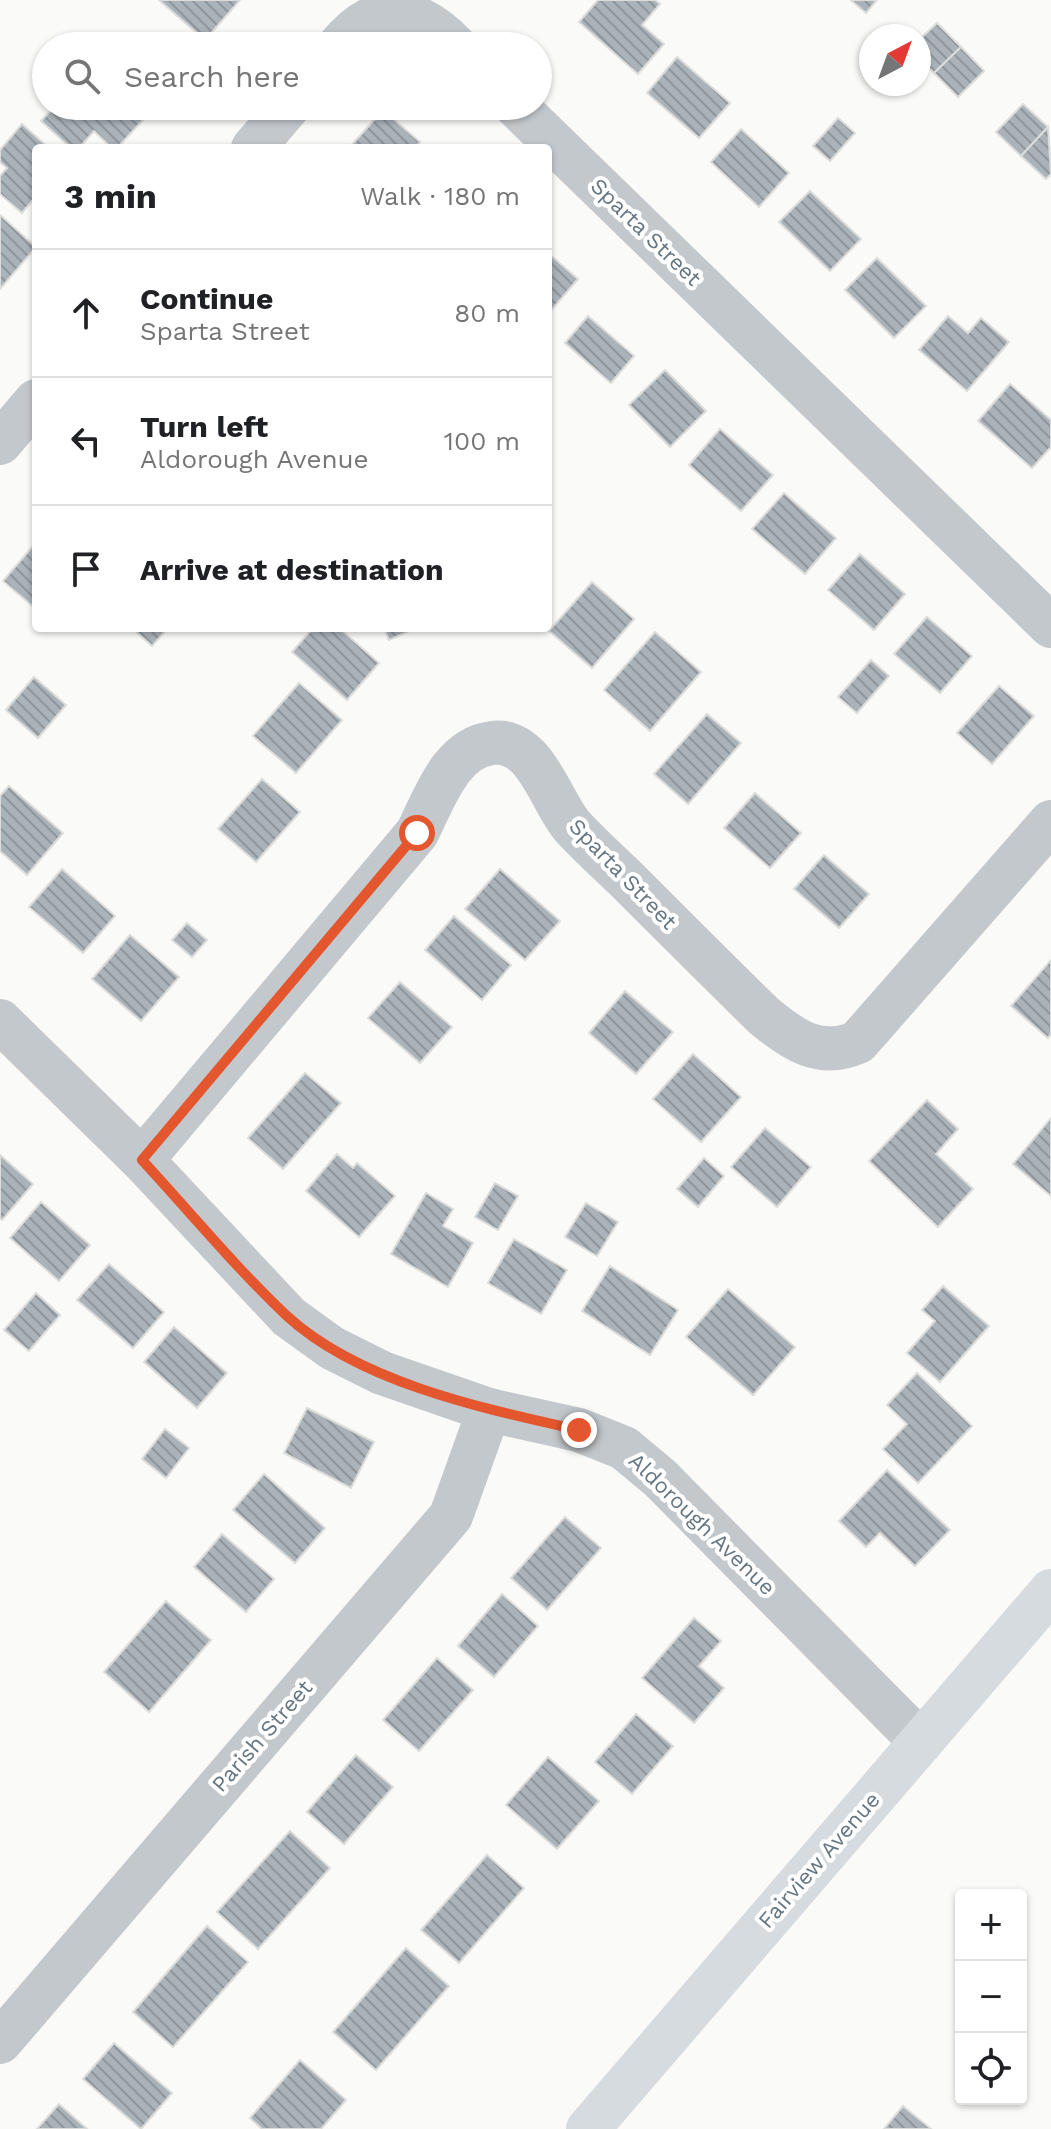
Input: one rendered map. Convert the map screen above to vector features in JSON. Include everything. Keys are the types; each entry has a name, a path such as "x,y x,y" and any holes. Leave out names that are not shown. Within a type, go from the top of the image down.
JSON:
{"main road":[{"name":"Fairview Avenue","path":"588,2129 1051,1591"}],"street":[{"path":"352,32 364,20 378,14 403,12 425,20 439,32"},
{"path":"256,144 277,120"},
{"name":"Sparta Street","path":"530,120 1051,626"},
{"path":"0,443 32,406"},
{"name":"Sparta Street","path":"142,1160 417,833 445,778 464,753 494,742 523,752 535,764 542,781 571,825 764,1016 794,1041 810,1047 845,1047 858,1042 1051,822"},
{"name":"Aldorough Avenue","path":"0,1021 142,1160 289,1317 332,1348 382,1373 489,1410 579,1430 624,1448 660,1478 921,1742"},
{"name":"Parish Street","path":"0,2042 451,1516 489,1410"}],"building":[{"path":"159,0 240,0 212,32 196,32"},
{"path":"598,0 655,0 660,4 642,25 664,44 638,74 579,22"},
{"path":"851,0 877,0 866,13"},
{"path":"937,23 961,47 934,73 931,70 931,29"},
{"path":"961,47 984,71 958,97 934,73"},
{"path":"677,57 730,103 699,138 647,93"},
{"path":"1023,104 1048,127 1021,156 996,132"},
{"path":"838,118 855,133 830,161 813,146"},
{"path":"143,120 121,144 108,144 94,131 83,144 67,144 41,121"},
{"path":"374,120 395,120 420,142 418,144 353,144"},
{"path":"22,124 44,144 32,144 32,201 22,213 0,194 0,176 7,168 0,162 0,150"},
{"path":"1048,127 1051,174 1046,179 1021,156"},
{"path":"741,129 789,173 759,207 711,162"},
{"path":"810,191 861,239 830,271 779,222"},
{"path":"0,215 32,243 32,252 0,289"},
{"path":"552,256 578,279 552,309"},
{"path":"877,258 926,306 894,338 845,290"},
{"path":"588,316 634,356 611,383 565,343"},
{"path":"948,316 968,333 981,318 1009,342 967,391 919,350"},
{"path":"665,370 706,411 670,447 629,405"},
{"path":"1010,384 1051,420 1051,447 1032,468 978,421"},
{"path":"720,429 773,475 741,511 689,465"},
{"path":"784,493 836,538 805,574 752,529"},
{"path":"32,547 32,606 3,581"},
{"path":"860,554 905,594 874,630 828,590"},
{"path":"592,582 634,619 592,668 550,632"},
{"path":"927,617 972,656 940,693 894,654"},
{"path":"136,632 164,632 152,646"},
{"path":"310,632 344,632 379,663 347,700 292,652"},
{"path":"386,632 407,632 389,640"},
{"path":"655,632 701,672 650,731 604,690"},
{"path":"871,660 889,676 857,713 838,697"},
{"path":"34,677 66,705 38,738 6,710"},
{"path":"299,683 342,720 296,773 253,736"},
{"path":"999,686 1034,716 992,764 957,733"},
{"path":"707,714 741,743 688,804 654,774"},
{"path":"262,779 300,812 256,862 218,829"},
{"path":"9,786 63,833 27,875 0,851 0,796"},
{"path":"755,793 801,833 770,868 724,828"},
{"path":"824,855 869,894 839,928 794,889"},
{"path":"62,869 115,916 83,953 29,907"},
{"path":"500,869 560,921 525,960 465,909"},
{"path":"454,916 511,965 482,1000 425,950"},
{"path":"187,923 207,940 192,957 172,940"},
{"path":"130,935 179,977 141,1021 92,979"},
{"path":"1051,960 1051,1034 1048,1038 1011,1006"},
{"path":"400,982 452,1027 420,1063 368,1018"},
{"path":"625,991 673,1032 636,1074 589,1033"},
{"path":"693,1054 741,1097 701,1142 653,1099"},
{"path":"305,1073 341,1103 283,1169 248,1138"},
{"path":"927,1100 958,1129 936,1154 973,1189 938,1227 869,1161"},
{"path":"1051,1118 1051,1196 1013,1164"},
{"path":"765,1128 811,1167 777,1207 731,1167"},
{"path":"337,1154 353,1168 357,1163 395,1196 359,1237 306,1191"},
{"path":"0,1155 33,1184 2,1220 0,1218"},
{"path":"704,1158 724,1176 698,1207 677,1189"},
{"path":"495,1183 518,1196 498,1230 475,1217"},
{"path":"426,1193 453,1209 443,1226 473,1243 448,1287 391,1254"},
{"path":"41,1202 90,1245 59,1281 10,1238"},
{"path":"586,1203 618,1222 597,1256 565,1237"},
{"path":"514,1239 567,1270 541,1314 488,1283"},
{"path":"109,1264 164,1312 133,1348 77,1300"},
{"path":"610,1266 678,1310 650,1355 582,1311"},
{"path":"943,1286 989,1326 940,1382 907,1353 935,1321 922,1310"},
{"path":"728,1289 795,1347 753,1395 686,1337"},
{"path":"36,1293 60,1315 29,1351 4,1330"},
{"path":"174,1327 227,1373 197,1408 144,1362"},
{"path":"917,1373 972,1426 918,1483 883,1449 907,1424 887,1405"},
{"path":"307,1408 374,1442 351,1488 284,1453"},
{"path":"165,1429 189,1448 166,1478 142,1459"},
{"path":"887,1470 950,1530 915,1566 880,1533 866,1547 839,1521"},
{"path":"264,1474 325,1528 295,1563 233,1510"},
{"path":"565,1517 601,1548 547,1610 511,1578"},
{"path":"222,1534 274,1579 246,1612 194,1567"},
{"path":"502,1594 538,1626 494,1677 458,1646"},
{"path":"166,1601 211,1640 149,1712 104,1672"},
{"path":"694,1618 721,1641 699,1666 724,1688 694,1723 642,1678"},
{"path":"437,1658 473,1690 419,1751 383,1720"},
{"path":"636,1714 673,1746 632,1794 595,1762"},
{"path":"356,1755 393,1787 344,1844 307,1812"},
{"path":"548,1757 599,1801 557,1849 506,1805"},
{"path":"290,1831 330,1868 258,1949 217,1912"},
{"path":"487,1855 524,1888 459,1963 421,1930"},
{"path":"207,1926 248,1962 173,2047 133,2012"},
{"path":"406,1948 449,1986 376,2070 333,2032"},
{"path":"114,2043 172,2093 141,2129 83,2079"},
{"path":"300,2060 346,2100 321,2129 262,2129 250,2118"},
{"path":"59,2104 87,2129 37,2129"},
{"path":"903,2106 931,2129 884,2129"}],"route":[{"path":"417,833 142,1160 289,1317 332,1348 382,1373 489,1410 579,1430"}]}
